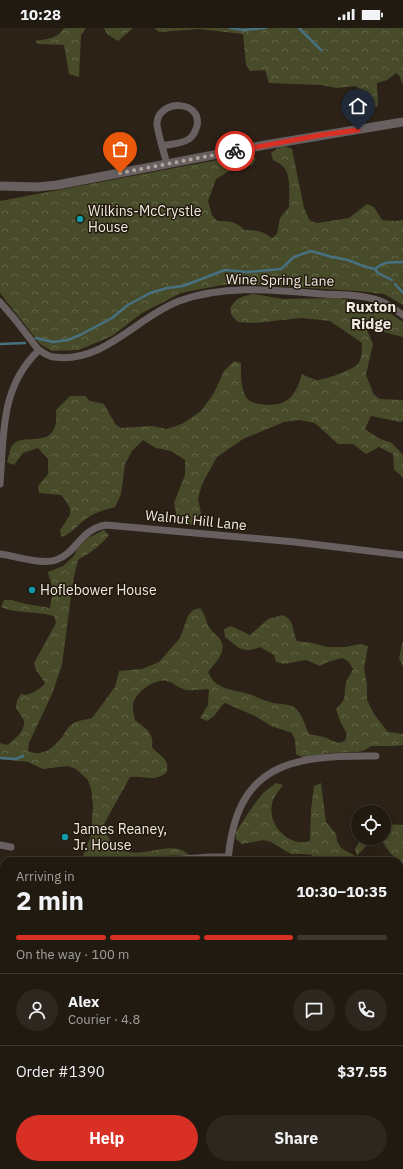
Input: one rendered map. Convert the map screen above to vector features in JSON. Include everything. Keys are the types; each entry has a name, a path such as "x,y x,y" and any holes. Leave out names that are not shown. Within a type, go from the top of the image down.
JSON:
{"street":[{"path":"162,146 189,139 195,132 197,122 194,112 187,106 174,106 165,109 159,115 157,123 162,146 167,164"},
{"path":"0,186 37,187 57,185 307,138 403,122"},
{"name":"Wine Spring Lane","path":"38,350 53,357 71,358 84,355 98,350 164,308 179,301 204,294 223,291 294,292 362,296 376,299 403,315"},
{"path":"0,302 13,316 38,350 20,370 3,406 0,484"},
{"name":"Walnut Hill Lane","path":"0,554 44,562 56,560 65,555 90,530 97,526 106,525 295,542 403,555"},
{"path":"228,857 234,825 242,802 256,784 271,772 284,765 308,760 338,756 376,756"},
{"path":"0,845 11,847"}],"green space":[{"path":"64,28 86,28 81,35 79,77 69,74 64,45 38,44 35,41 55,36"},
{"path":"104,28 133,28 118,41 107,34"},
{"path":"154,28 403,28 403,85 399,75 396,73 387,80 377,83 378,107 374,107 369,95 355,86 336,88 322,85 269,83 265,70 250,71 246,65 243,34 199,29 159,32"},
{"path":"285,146 292,149 304,208 310,221 317,223 349,218 367,204 374,207 382,220 403,220 403,305 384,294 357,291 262,285 222,285 181,293 142,313 112,336 79,350 52,351 40,344 0,293 0,201 249,154 256,159 252,165 229,171 216,179 208,201 212,215 217,221 232,222 244,230 259,231 272,238 277,234 280,218 289,207 289,182 287,173 283,166 273,160 271,153 278,148"},
{"path":"254,294 283,299 339,298 384,309 403,322 403,337 380,331 367,322 367,330 373,344 366,375 374,395 380,399 403,400 403,421 400,422 371,416 365,429 378,438 392,443 403,455 403,478 394,469 393,454 379,447 366,454 353,444 338,444 315,423 299,420 284,422 243,439 217,457 202,484 198,499 201,513 191,525 177,518 174,503 185,475 185,460 171,451 156,448 143,440 132,451 125,464 121,494 115,507 93,515 83,521 68,534 61,537 60,530 70,512 68,505 61,495 39,493 38,486 48,474 48,459 38,448 23,453 14,465 7,462 11,448 16,442 41,438 52,433 56,423 56,410 70,396 85,396 90,401 104,404 115,424 121,428 152,426 167,429 182,424 201,411 214,393 224,371 234,361 241,363 242,384 247,399 253,403 268,405 283,403 288,400 296,389 302,374 315,380 321,380 344,372 358,364 361,357 362,343 330,321 301,318 254,323 238,322 232,316 230,309 232,305 239,298"},
{"path":"104,530 109,535 95,549 78,560 73,581 62,665 52,694 29,743 28,751 38,753 47,751 62,737 73,723 92,718 115,687 119,671 142,669 159,662 180,638 188,616 193,610 200,608 209,627 220,639 222,644 222,653 220,657 208,672 216,683 220,686 249,694 273,703 294,707 301,716 309,734 324,737 338,743 345,741 347,734 336,709 344,699 345,687 353,669 349,662 342,658 320,666 306,660 284,664 276,662 274,655 260,647 249,650 241,649 225,637 224,629 231,626 250,635 268,619 283,615 292,623 297,641 327,647 345,647 360,644 368,646 364,669 367,684 367,700 374,714 388,732 403,734 403,745 371,746 358,752 327,753 310,757 302,757 296,754 295,740 292,733 271,726 255,716 225,703 214,716 207,721 200,718 208,705 209,689 189,690 167,681 157,682 147,687 138,695 133,704 133,710 135,720 150,734 152,738 152,747 166,760 167,772 154,778 130,777 104,824 107,835 119,849 129,852 139,852 172,848 181,850 189,855 154,857 83,857 91,836 93,805 88,780 76,769 68,766 43,769 28,762 0,759 0,743 7,745 23,729 23,719 16,708 17,700 21,694 26,695 34,692 45,683 36,670 34,663 56,623 54,616 41,613 14,611 1,607 4,600 11,600 50,608 52,584 48,572 63,566 74,556 77,549 88,538"},
{"path":"403,640 403,667 399,658"},
{"path":"276,783 283,785 273,801 271,812 273,820 282,833 288,838 302,842 310,841 311,810 314,786 321,783 326,822 336,834 337,841 341,848 355,857 312,857 312,855 305,854 291,854 271,842 264,840 242,844 236,839 236,832 263,793"},
{"path":"391,824 403,825 403,857 394,857 385,845 391,845"},
{"path":"357,845 367,845 357,856 355,849"}],"waterway":[{"path":"230,28 243,30 266,28"},
{"path":"299,28 321,50"},
{"path":"36,338 53,342 68,340 112,318 128,305 150,293 167,288 183,286 225,270 247,272 281,269 294,257 311,251 348,260 375,269 378,273 392,280"},
{"path":"375,269 385,263 403,262"},
{"path":"395,284 403,293"},
{"path":"0,344 25,343"},
{"path":"0,758 16,759 23,756"}],"way so far":[{"path":"120,173 235,151"}],"place":[{"name":"Wilkins-McCrystle House","path":"80,219"},
{"name":"Hoflebower House","path":"32,590"},
{"name":"James Reaney, Jr. House","path":"65,837"}],"district":[{"name":"Ruxton Ridge","path":"371,316"}],"route":[{"path":"235,151 321,135 358,130"}]}
